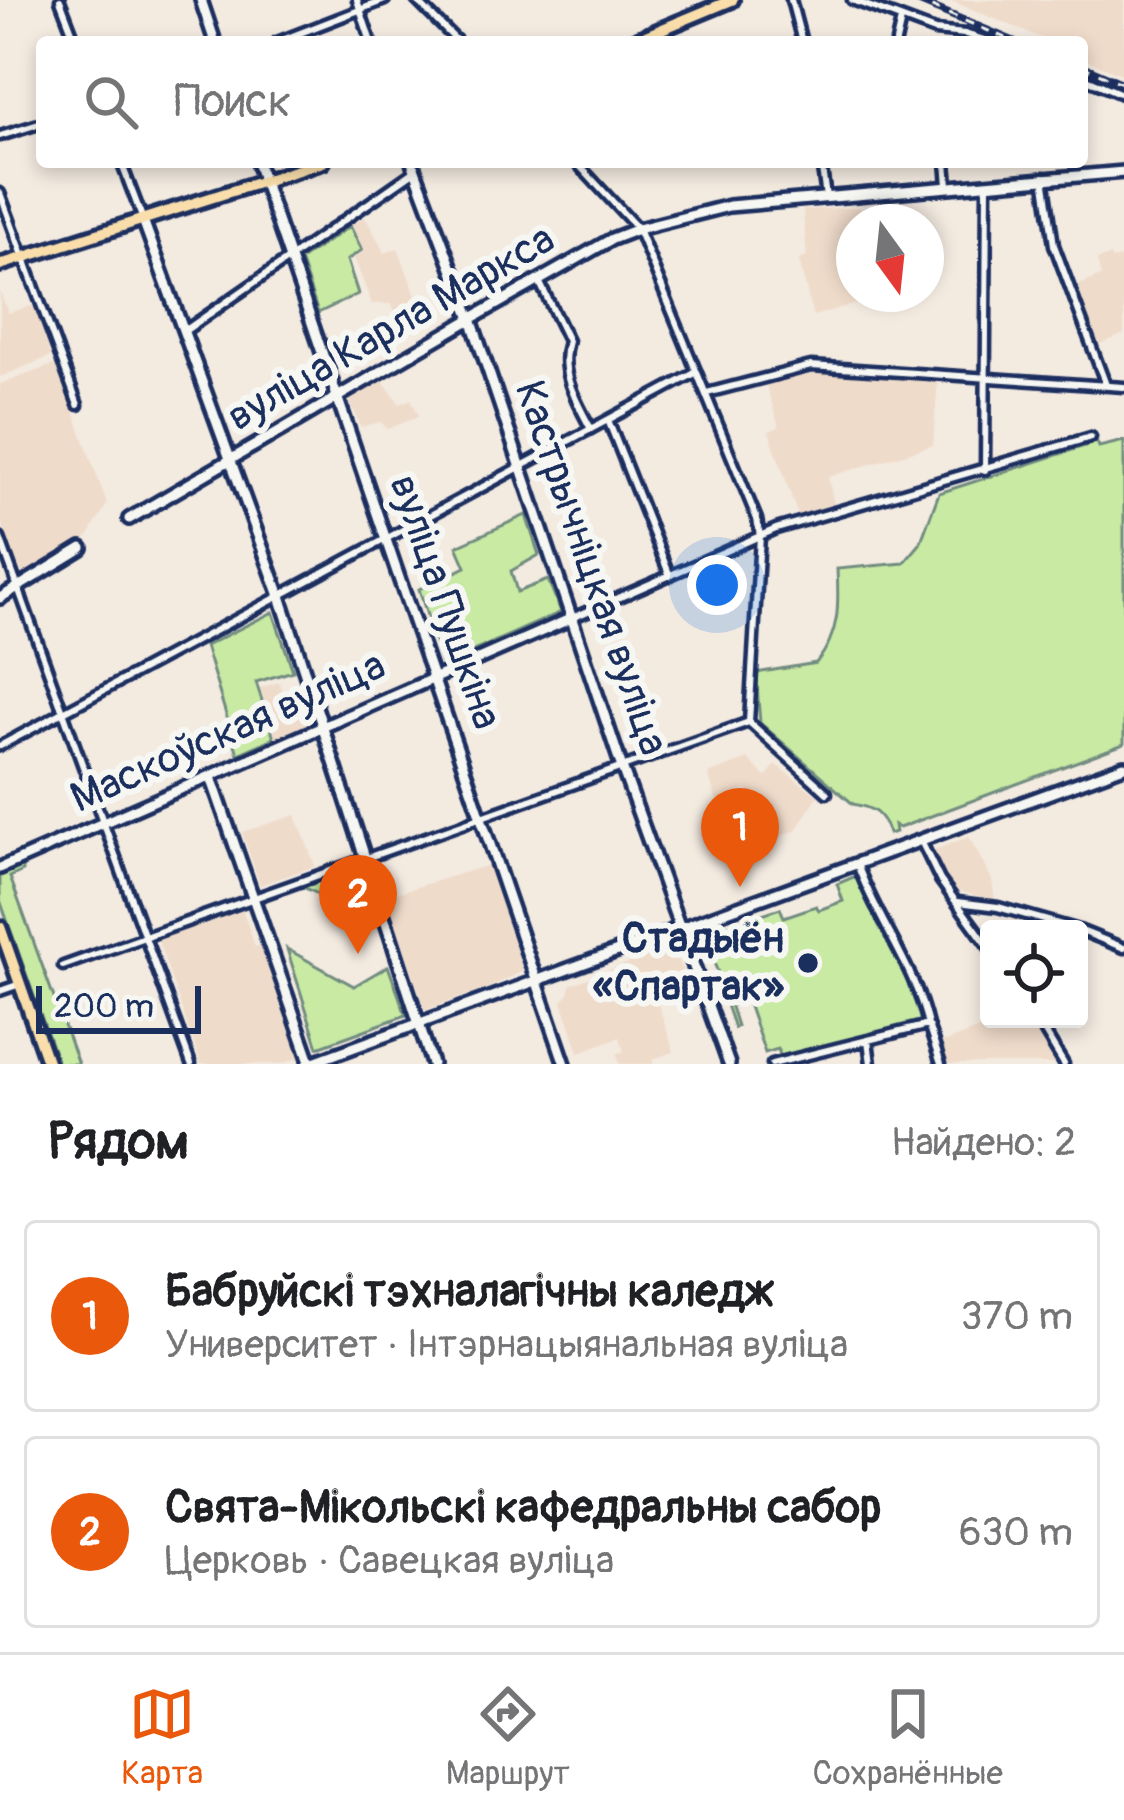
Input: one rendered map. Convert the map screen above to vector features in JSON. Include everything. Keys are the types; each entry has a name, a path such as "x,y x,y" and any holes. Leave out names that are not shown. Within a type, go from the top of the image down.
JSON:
{"main road":[{"path":"201,0 213,36"},
{"path":"644,36 704,6 732,0"},
{"name":"вуліца Пушкіна","path":"259,168 566,1064"},
{"path":"0,265 303,168"},
{"name":"Кастрычніцкая вуліца","path":"415,168 729,1064"},
{"name":"вуліца Карла Маркса","path":"129,519 471,319 638,229 729,206 1124,172"},
{"path":"143,220 280,596 432,1064"},
{"path":"0,598 82,548"},
{"name":"Маскоўская вуліца","path":"0,868 572,618"},
{"path":"212,777 310,1064 1124,766"},
{"path":"0,927 48,1064"}],"street":[{"path":"60,0 74,36"},
{"path":"356,0 369,36"},
{"path":"293,36 385,0"},
{"path":"416,0 452,36"},
{"path":"791,0 800,36"},
{"path":"853,0 901,20 960,36"},
{"path":"897,36 901,20"},
{"path":"934,31 934,36"},
{"path":"1088,80 1124,95"},
{"path":"0,136 36,125"},
{"path":"123,168 143,220"},
{"path":"186,330 411,168"},
{"path":"582,168 638,229 760,536 749,722"},
{"path":"822,168 826,197"},
{"path":"947,168 948,185"},
{"path":"1044,177 1054,245 1106,386"},
{"path":"985,470 987,182"},
{"path":"0,193 78,405"},
{"path":"539,281 568,341 562,358 591,429"},
{"path":"706,394 811,366 1124,387"},
{"path":"0,746 698,372"},
{"path":"608,421 670,576"},
{"name":"Маскоўская вуліца","path":"572,618 760,536 1091,437"},
{"path":"0,538 191,1064"},
{"path":"63,965 749,722"},
{"path":"749,722 827,793"},
{"path":"921,841 940,880 980,934"},
{"path":"857,864 922,999 941,1064"},
{"path":"958,902 1048,920"},
{"path":"966,914 974,904"},
{"path":"1088,934 1124,948"},
{"path":"0,991 20,984"},
{"path":"772,1064 928,1025"},
{"path":"1042,1028 1064,1064"},
{"path":"868,1040 871,1064"}],"shaded area":[{"path":"949,0 1124,0 1124,75 1088,60 1088,36 1036,36"},
{"path":"836,208 836,309 813,316 799,260 807,257 803,210"},
{"path":"365,217 385,253 398,248 421,310 399,319 391,304 372,304 354,258 364,251 351,225"},
{"path":"1110,256 1112,260 1124,257 1124,334 1098,345 1074,287 1101,276 1097,260"},
{"path":"0,292 8,313 35,305 51,356 0,377"},
{"path":"57,364 107,504 88,537 24,573 18,570 0,517 0,384"},
{"path":"825,371 938,379 933,445 828,477 834,504 798,516 769,431 779,427 766,384"},
{"path":"382,380 400,404 411,399 419,416 388,429 381,422 361,427 348,397"},
{"path":"279,682 284,693 303,686 315,722 277,739 260,688"},
{"path":"748,759 766,777 776,765 818,796 795,831 771,839 761,809 747,790 717,801 708,774"},
{"path":"296,815 315,866 260,885 242,832"},
{"path":"969,837 992,880 995,900 954,890 941,879 929,852"},
{"path":"489,865 523,971 425,1010 387,896"},
{"path":"242,908 255,947 263,945 301,1057 281,1064 201,1064 157,938"},
{"path":"674,948 685,978 653,990 674,1052 653,1059 653,1064 620,1064 617,1054 624,1051 620,1037 579,1052 562,1001 570,985"},
{"path":"982,1028 1035,1028 1055,1064 947,1064 940,1044"}],"green space":[{"path":"350,226 362,250 347,260 358,294 318,313 300,260"},
{"path":"1124,441 1124,744 899,828 894,825 895,832 889,834 876,813 853,804 760,723 756,673 816,663 834,630 837,569 904,563 920,544 939,493 1097,442 1099,447"},
{"path":"526,515 539,555 511,571 517,592 548,580 561,612 442,665 419,589 466,567 457,546"},
{"path":"273,612 293,671 256,682 274,738 238,754 205,646"},
{"path":"22,867 23,871 10,877 78,1064 58,1064 0,900 0,876"},
{"path":"359,869 376,921 303,887"},
{"name":"Стадыён «Спартак»","path":"858,875 918,996 924,1023 781,1058 778,1049 765,1053 745,995 729,1001 734,1028 725,1002 729,999 702,934 780,908 784,917 843,901 837,884"},
{"path":"287,949 354,986 388,966 406,1015 318,1047"}],"railway":[{"path":"915,0 1001,36"},
{"path":"1088,69 1124,84"}],"place":[{"name":"Бабруйскі тэхналагічны каледж","path":"740,887"},
{"name":"Свята-Мікольскі кафедральны сабор","path":"358,954"},
{"name":"Стадыён «Спартак»","path":"808,963"}]}
